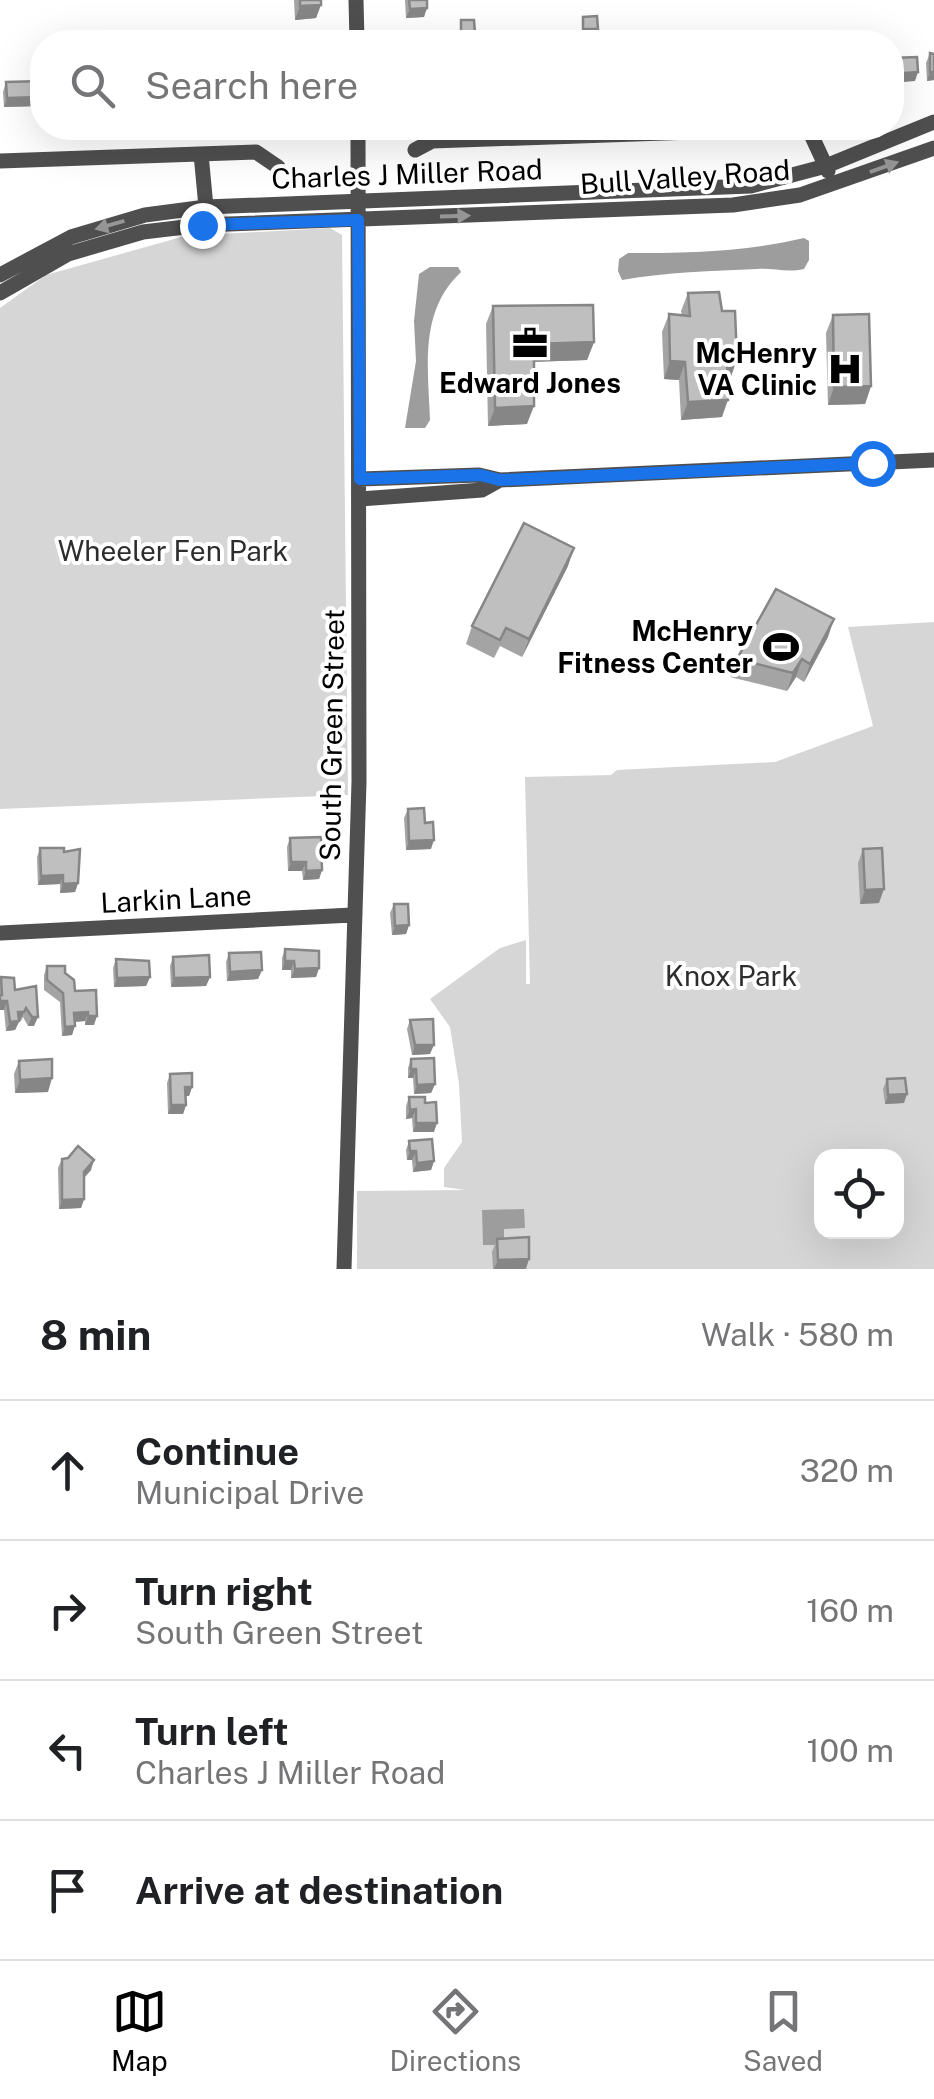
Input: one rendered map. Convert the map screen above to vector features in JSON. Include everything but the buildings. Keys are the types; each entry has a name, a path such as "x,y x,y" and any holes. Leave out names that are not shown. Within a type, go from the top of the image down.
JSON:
{"street":[{"path":"356,0 357,30"},
{"name":"Bull Valley Road","path":"904,134 934,122"},
{"name":"South Green Street","path":"344,1269 359,782 358,140"},
{"name":"Bull Valley Road","path":"415,150 432,141 461,140"},
{"name":"Bull Valley Road","path":"814,140 834,184"},
{"name":"Bull Valley Road","path":"826,166 890,140"},
{"name":"Bull Valley Road","path":"358,220 733,204 800,195 932,150"},
{"path":"0,162 256,152 278,166"},
{"path":"202,154 206,207"},
{"name":"Charles J Miller Road","path":"0,275 71,237 146,216 206,207 751,186 826,166"},
{"name":"Charles J Miller Road","path":"0,292 68,254 142,232 202,225 358,220"},
{"path":"360,479 480,475 500,480 934,460"},
{"path":"360,499 482,490 500,480"},
{"name":"Larkin Lane","path":"2,933 352,916"}],"green space":[{"name":"Wheeler Fen Park","path":"330,228 342,235 348,795 0,809 0,308 46,275 185,236"},
{"name":"Knox Park","path":"934,622 934,1269 357,1269 357,1191 465,1190 444,1187 444,1168 462,1142 459,1084 450,1027 430,999 500,948 526,940 526,984 530,984 525,777 611,775 617,770 775,762 873,726 848,627"}],"shaded area":[{"path":"804,238 809,241 809,260 804,269 706,271 622,280 618,271 619,259 628,253 738,249"},
{"path":"430,267 458,267 461,272 438,304 432,322 428,360 430,420 425,428 405,428 416,361 414,321 419,274"},
{"path":"524,1209 525,1228 504,1229 504,1245 483,1245 482,1210"}],"place":[{"name":"Edward Jones","path":"530,343"},
{"name":"McHenry VA Clinic","path":"845,369"},
{"name":"McHenry Fitness Center","path":"781,647"}],"route":[{"path":"202,225 358,220 360,479 480,475 500,480 872,463"}]}
